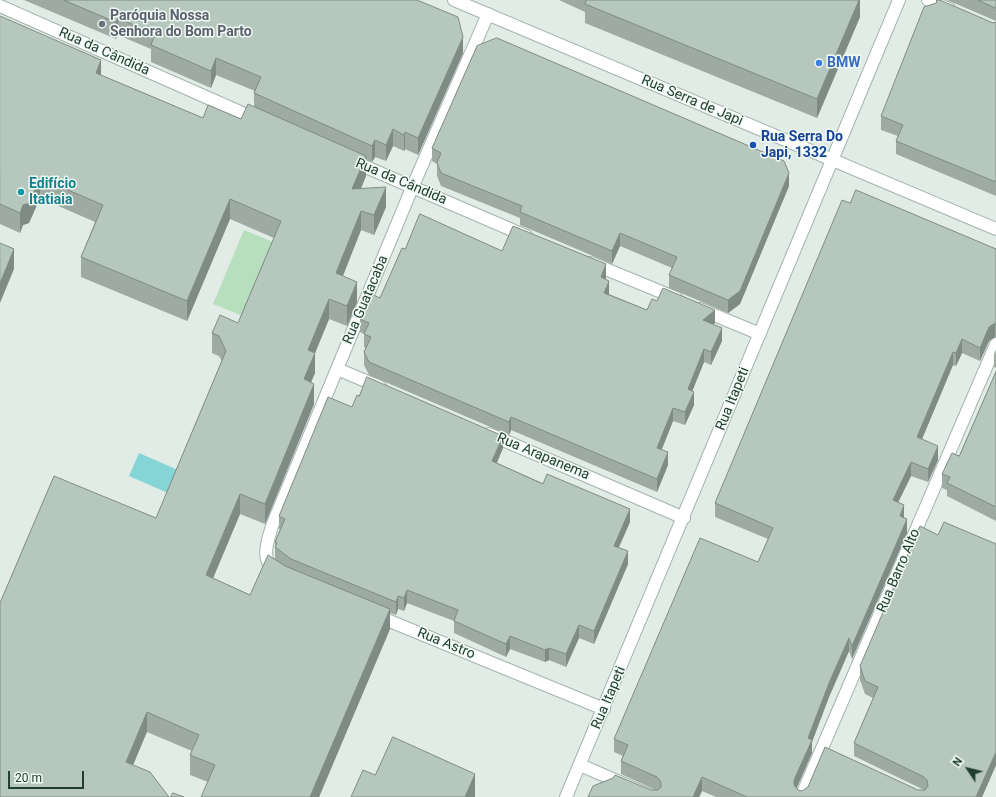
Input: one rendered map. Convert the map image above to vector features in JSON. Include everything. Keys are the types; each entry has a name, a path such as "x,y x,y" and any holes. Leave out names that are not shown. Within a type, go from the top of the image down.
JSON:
{"street":[{"name":"Rua Serra de Japi","path":"454,0 996,230"},
{"name":"Rua Itapeti","path":"566,797 684,518 899,0"},
{"path":"928,0 962,15"},
{"name":"Rua da Cândida","path":"0,6 268,124"},
{"name":"Rua Guatacaba","path":"288,579 270,568 266,561 265,549 272,526 412,188 488,14"},
{"name":"Rua da Cândida","path":"340,156 535,240"},
{"path":"579,258 760,334"},
{"name":"Rua Barro Alto","path":"801,797 825,751 996,344"},
{"path":"337,369 387,390"},
{"name":"Rua Arapanema","path":"481,431 684,518"},
{"name":"Rua Astro","path":"362,609 604,709"},
{"path":"580,765 654,797"}],"green space":[{"path":"244,230 276,243 245,317 213,304"}],"water":[{"path":"139,453 178,470 168,493 129,476"}],"building":[{"path":"64,0 417,0 458,17 463,37 418,138 405,132 404,135 393,129 386,145 375,140 372,146 254,93 261,77 216,58 211,71 151,45 155,34 118,18 116,22"},
{"path":"587,0 859,0 817,99 585,4"},
{"path":"937,0 993,23 996,22 996,182 896,141 903,125 881,116 924,7 936,3"},
{"path":"978,0 996,0 996,8"},
{"path":"0,16 101,60 96,73 203,118 208,105 241,119 248,104 366,156 352,189 386,187 374,215 361,211 336,273 357,282 347,306 329,299 308,350 315,353 304,379 314,384 265,504 240,494 206,575 250,595 268,555 285,566 390,609 310,797 201,797 215,765 190,755 199,735 147,712 126,762 150,772 169,797 0,797 0,603 54,476 156,518 226,351 219,336 212,333 220,315 238,323 281,221 230,199 187,301 81,257 103,205 40,178 29,203 23,205 20,213 0,204"},
{"path":"497,38 784,161 789,173 740,291 728,300 669,275 677,257 620,233 612,251 520,212 522,206 441,173 437,163 441,153 432,148 477,46"},
{"path":"856,190 996,249 996,323 989,327 980,348 962,339 956,353 953,352 917,437 938,446 928,469 911,462 893,500 904,505 900,516 907,519 852,646 849,638 829,683 808,738 812,740 794,780 794,785 798,790 802,791 808,787 825,747 918,790 925,790 928,786 927,780 924,777 854,743 878,687 865,681 860,666 920,526 938,535 944,522 996,544 996,752 976,797 747,797 702,777 693,797 588,797 593,786 613,778 615,775 651,790 658,790 661,787 661,782 657,777 621,761 628,745 614,739 700,538 758,562 773,528 715,503 842,200 850,203"},
{"path":"420,214 502,251 513,226 606,264 601,277 609,281 604,293 647,310 652,299 657,301 663,288 715,310 703,320 722,328 711,352 704,349 688,389 694,392 685,412 673,408 657,448 668,452 657,479 511,417 509,422 369,362 364,352 371,337 364,334 369,323 360,319 371,294 380,298 402,248 405,249"},
{"path":"0,243 14,249 0,283"},
{"path":"996,372 996,507 947,483 950,477 942,474 952,453 959,456"},
{"path":"367,377 503,436 492,461 543,484 547,474 630,509 614,546 628,551 594,631 579,625 566,654 549,648 545,650 510,636 506,644 454,621 458,610 407,590 404,598 398,596 396,602 291,559 275,547 277,543 275,542 285,519 279,516 328,397 352,407 357,395 359,396"},
{"path":"393,737 475,774 465,797 351,797 363,770 375,775"},
{"path":"173,793 184,797 171,797"}],"place":[{"name":"Paróquia Nossa Senhora do Bom Parto","path":"102,24"},
{"name":"BMW","path":"819,63"},
{"name":"Rua Serra Do Japi, 1332","path":"753,145"},
{"name":"Edifício Itatiaia","path":"21,192"}]}
